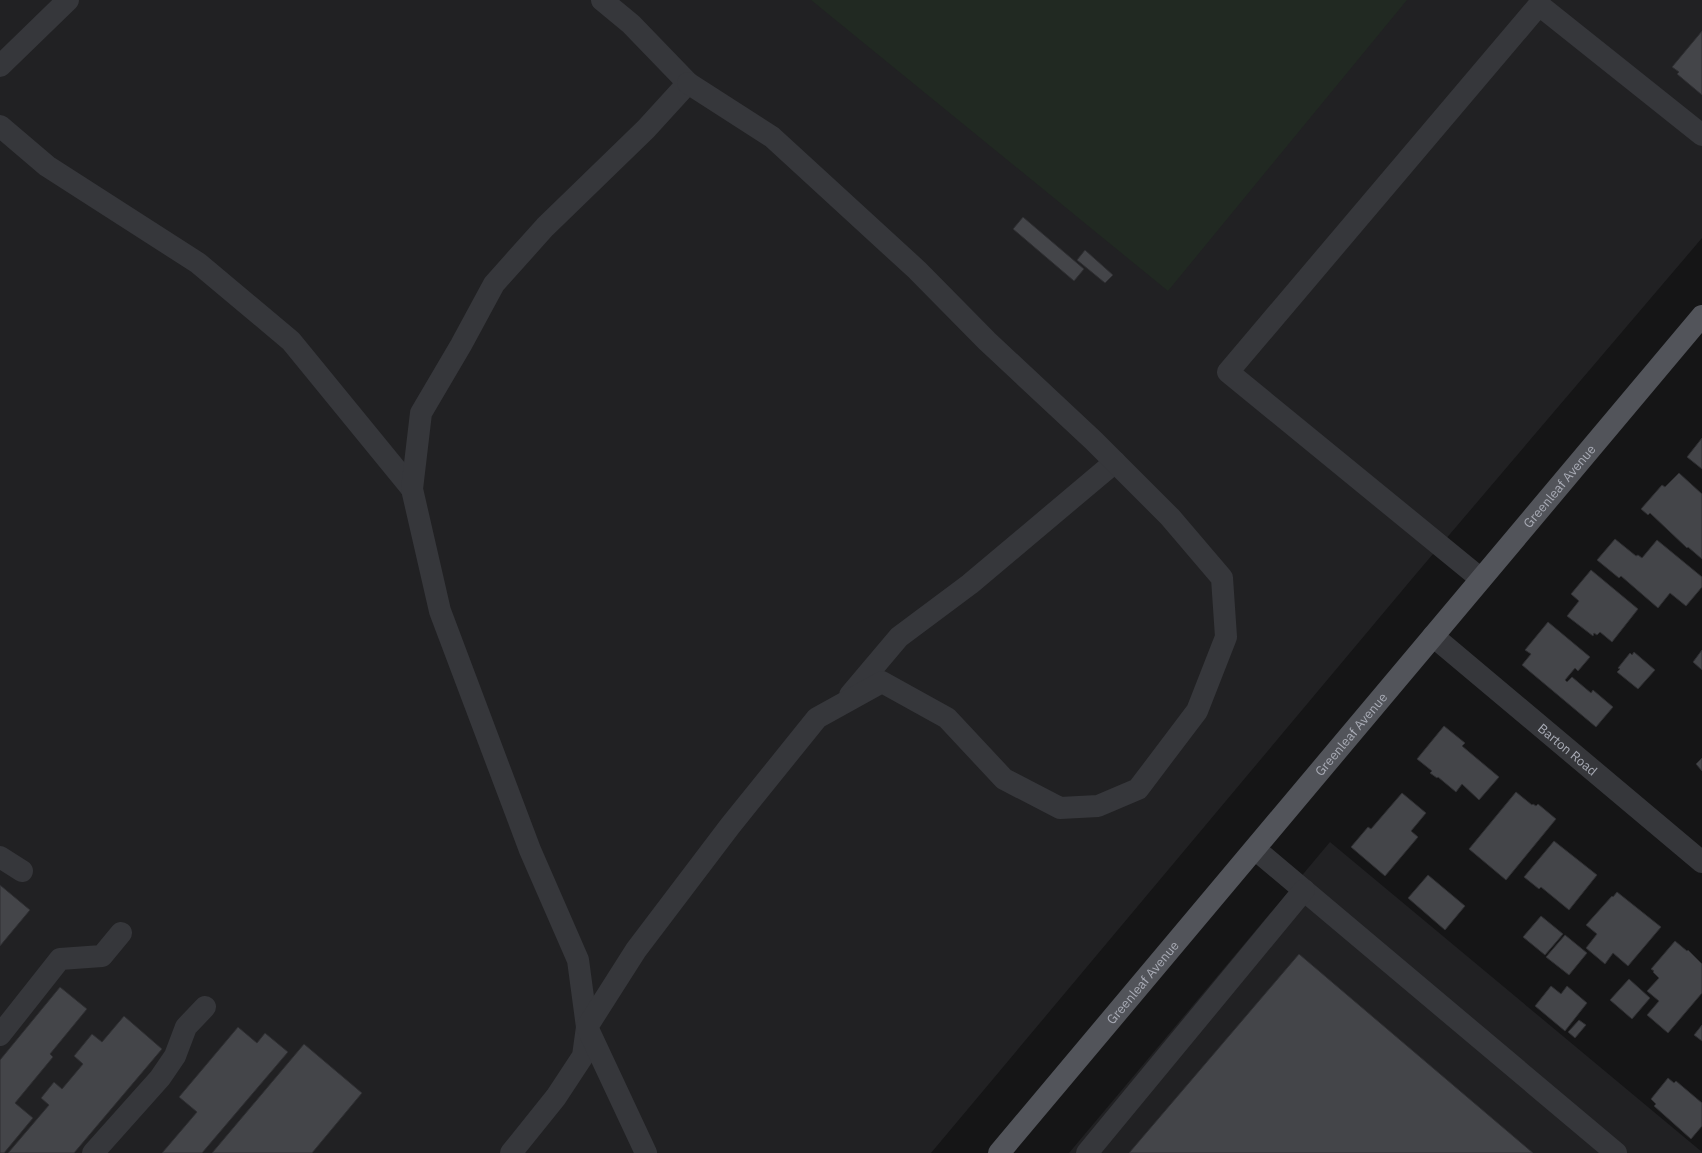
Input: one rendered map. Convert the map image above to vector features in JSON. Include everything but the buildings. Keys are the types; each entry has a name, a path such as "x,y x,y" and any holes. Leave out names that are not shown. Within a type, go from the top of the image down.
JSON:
{"main road":[{"name":"Greenleaf Avenue","path":"999,1153 1702,316"}],"street":[{"path":"0,66 68,0"},
{"path":"587,1027 636,950 730,826 817,718 882,682 947,718 1004,779 1060,808 1098,806 1138,789 1197,711 1226,637 1222,578 1170,517 1115,462 987,341 917,270 772,138 688,83 631,24 602,0"},
{"path":"1481,579 1228,372 1539,5 1702,135"},
{"path":"511,1153 556,1097 583,1056 587,1027 578,960 530,850 440,611 412,489 421,413 461,345 494,284 545,228 646,129 688,83"},
{"path":"0,126 47,166 198,263 291,341 412,489"},
{"path":"842,705 899,637 970,584 1115,462"},
{"name":"Barton Road","path":"1433,636 1702,862"},
{"path":"1255,849 1616,1153"},
{"path":"0,857 22,871"},
{"path":"1087,1153 1304,890"},
{"path":"0,1035 60,959 102,956 121,933"},
{"path":"93,1153 160,1078 175,1056 186,1027 205,1007"},
{"path":"587,1027 646,1153"}],"shaded area":[{"path":"0,0 1702,0 1702,238 1416,574 931,1153 0,1153"},
{"path":"811,0 1407,0 1168,291"},
{"path":"1330,842 1702,1152 1702,1153 1069,1153"}]}
